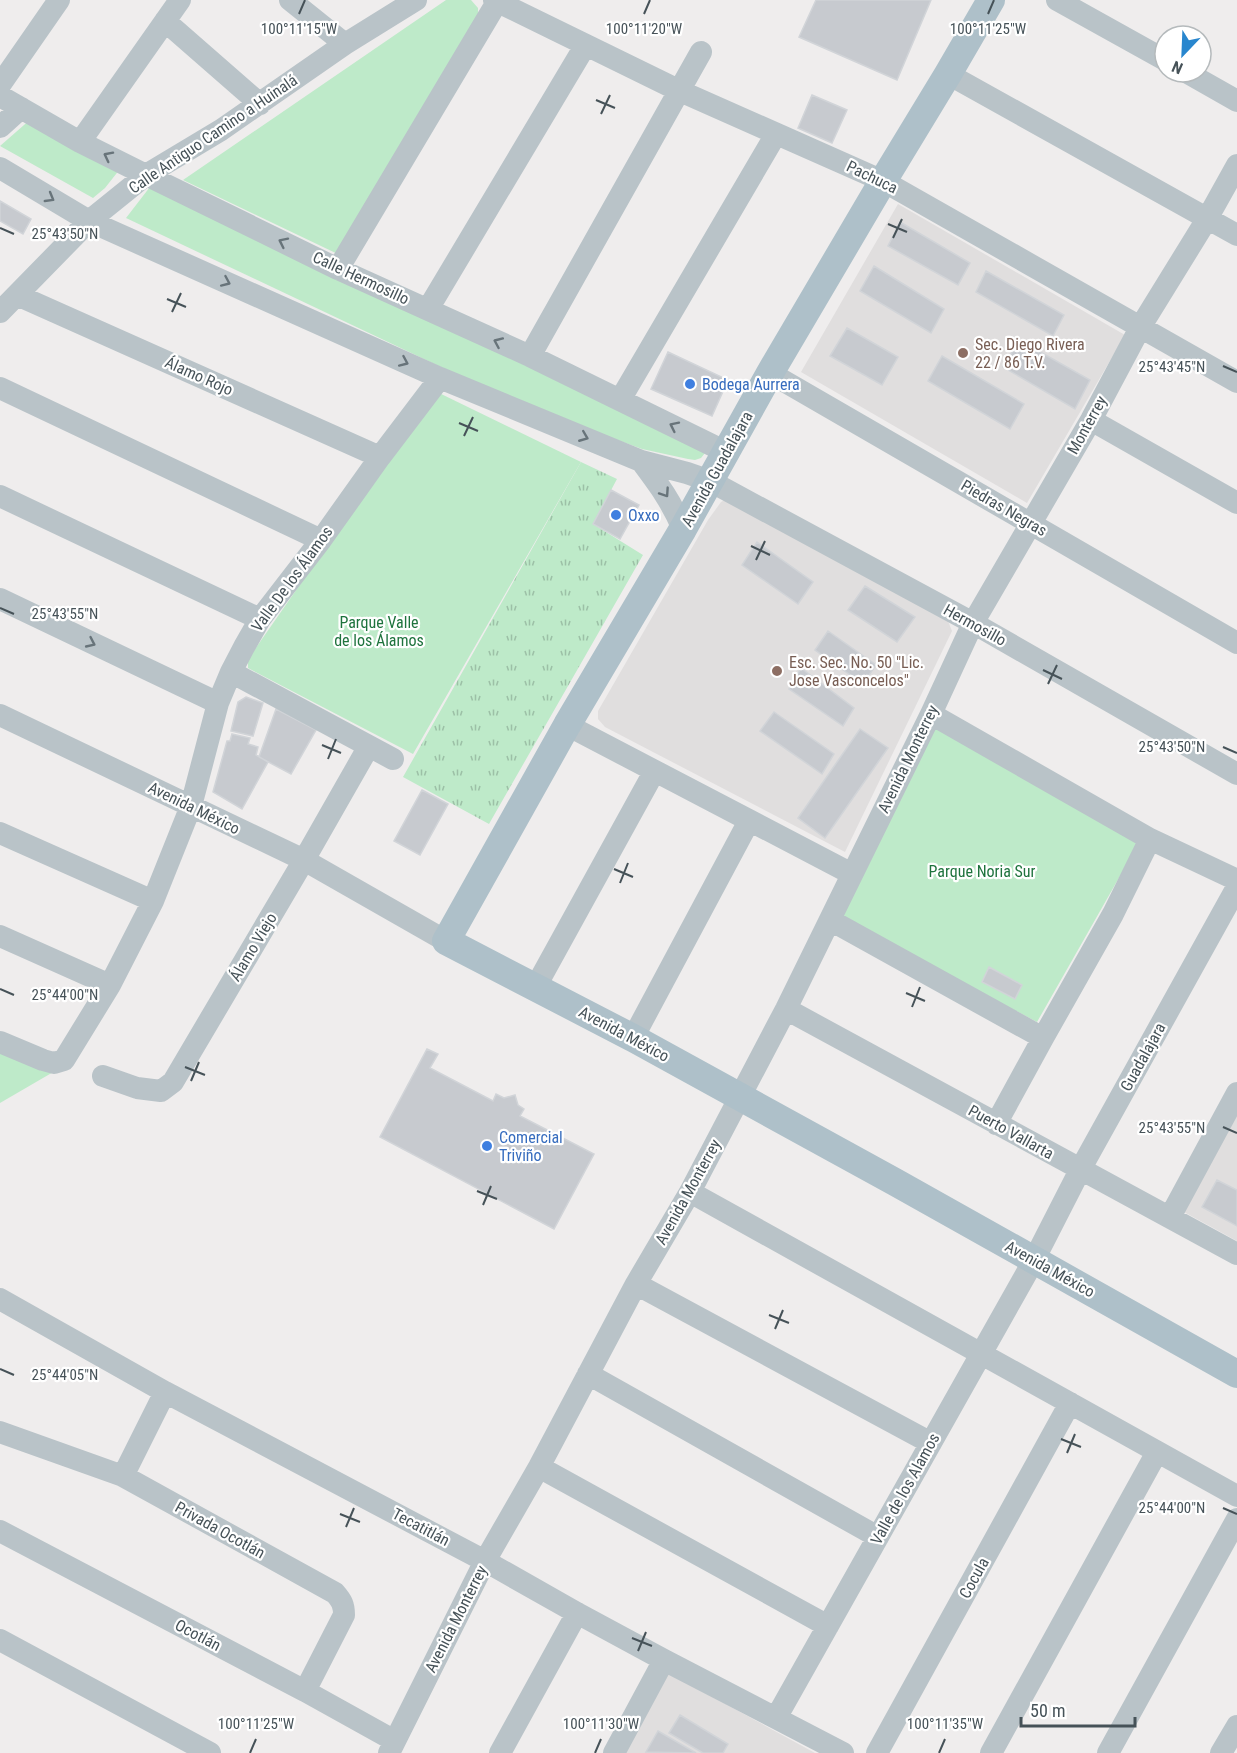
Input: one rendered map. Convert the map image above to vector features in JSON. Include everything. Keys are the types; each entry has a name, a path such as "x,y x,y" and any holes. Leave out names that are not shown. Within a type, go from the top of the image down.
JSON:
{"main road":[{"name":"Avenida Guadalajara","path":"446,941 567,725 683,529 770,373 991,0"},
{"path":"471,895 466,917 466,934 468,942 485,962"},
{"name":"Avenida México","path":"446,941 633,1038 896,1182 1237,1374"}],"street":[{"path":"0,85 59,0"},
{"path":"80,142 180,0"},
{"path":"290,0 345,44"},
{"name":"Calle Antiguo Camino a Huinalá","path":"0,312 89,221 146,175 221,130 345,44 416,0"},
{"path":"1057,0 1153,53"},
{"path":"339,269 496,1"},
{"name":"Pachuca","path":"496,1 680,91 883,181 1237,381"},
{"path":"165,21 260,104"},
{"path":"428,309 585,46"},
{"path":"530,356 701,52"},
{"path":"948,74 1237,235"},
{"path":"1207,84 1237,101"},
{"name":"Calle Hermosillo","path":"0,96 80,142 146,175 339,269 530,356 726,452"},
{"path":"0,127 21,108"},
{"path":"620,400 776,134"},
{"name":"Monterrey","path":"972,623 1091,420 1141,326 1207,219 1237,165"},
{"path":"0,168 89,221 440,378 640,460 710,482"},
{"name":"Álamo Rojo","path":"17,295 380,457"},
{"name":"Piedras Negras","path":"770,373 1237,643"},
{"name":"Valle De los Álamos","path":"0,1042 43,1060 54,1063 64,1060 110,985 153,901 191,807 218,703 231,672 260,619 440,378"},
{"path":"0,388 321,540"},
{"path":"1091,420 1237,503"},
{"path":"640,460 669,498 683,529"},
{"name":"Hermosillo","path":"710,482 972,623 1237,774"},
{"path":"0,496 260,619"},
{"path":"0,599 218,703"},
{"name":"Avenida Monterrey","path":"392,1747 485,1561 539,1467 636,1284 690,1192 786,1009 931,714 972,623"},
{"path":"231,672 393,759"},
{"path":"931,714 1150,839 1237,880"},
{"name":"Avenida México","path":"0,715 304,860 446,941"},
{"path":"567,725 852,874"},
{"name":"Álamo Viejo","path":"103,1076 137,1088 161,1091 173,1082 369,746"},
{"path":"536,988 654,772"},
{"path":"633,1038 749,821"},
{"path":"0,833 153,901"},
{"path":"996,1124 1113,914 1150,839"},
{"name":"Guadalajara","path":"1034,1260 1080,1170 1237,887"},
{"path":"830,920 1043,1038"},
{"path":"0,936 110,985"},
{"name":"Puerto Vallarta","path":"786,1009 1237,1254"},
{"path":"1170,1217 1237,1094"},
{"path":"690,1192 1237,1496"},
{"name":"Valle de los Alamos","path":"776,1718 1034,1260"},
{"path":"636,1284 931,1443"},
{"name":"Tecatitlán","path":"0,1299 165,1392 485,1561 664,1660 843,1753"},
{"path":"588,1374 878,1537"},
{"path":"123,1476 165,1392"},
{"name":"Cocula","path":"877,1753 1070,1403"},
{"name":"Privada Ocotlán","path":"0,1432 123,1476 335,1593 342,1600 344,1616 304,1691"},
{"path":"991,1753 1157,1452"},
{"path":"539,1467 828,1626"},
{"path":"1108,1753 1237,1519"},
{"name":"Ocotlán","path":"0,1531 304,1691 392,1747"},
{"path":"500,1753 578,1613"},
{"path":"0,1640 210,1753"},
{"path":"614,1753 664,1660"},
{"path":"1221,1753 1237,1726"}],"shaded area":[{"name":"Sec. Diego Rivera 22 / 86 T.V.","path":"898,204 1125,335 1027,503 801,372"},
{"name":"Esc. Sec. No. 50 \"Lic. Jose Vasconcelos\"","path":"728,498 948,621 952,631 845,852 605,727 598,719 598,711 708,520 721,502"},
{"path":"1237,1111 1237,1241 1184,1212"},
{"path":"667,1672 815,1753 626,1753"}],"green space":[{"path":"446,0 471,0 478,8 478,17 344,257 183,180"},
{"path":"32,118 120,169 105,188 93,198 0,146"},
{"path":"153,183 705,453 701,458 688,459 642,449 593,431 445,369 126,218"},
{"name":"Parque Valle de los Álamos","path":"435,391 581,462 413,754 248,668 248,659"},
{"path":"581,462 617,479 593,524 643,555 489,824 403,777"},
{"name":"Parque Noria Sur","path":"936,720 1141,839 1037,1022 837,916"},
{"path":"0,1047 55,1071 0,1103"}],"building":[{"path":"816,0 931,0 897,80 799,37"},
{"path":"812,95 847,110 832,143 798,128"},
{"path":"0,201 31,219 23,234 0,221"},
{"path":"900,222 970,263 958,285 888,246"},
{"path":"874,266 944,309 931,333 860,291"},
{"path":"986,271 1064,315 1053,336 976,292"},
{"path":"847,328 898,357 882,385 830,356"},
{"path":"1019,340 1090,380 1075,409 1003,367"},
{"name":"Bodega Aurrera","path":"668,352 728,380 712,416 651,389"},
{"path":"942,356 1024,404 1010,429 928,381"},
{"name":"Oxxo","path":"611,490 639,505 620,539 593,524"},
{"path":"757,542 813,582 798,604 742,565"},
{"path":"865,586 915,617 897,642 848,610"},
{"path":"828,631 876,665 863,684 815,650"},
{"path":"801,668 854,708 843,726 789,689"},
{"path":"246,697 263,703 253,736 231,731 238,702"},
{"path":"276,709 316,730 291,774 259,757"},
{"path":"774,712 834,754 822,774 760,731"},
{"path":"860,729 888,748 825,838 798,818"},
{"path":"232,734 250,738 248,744 258,747 256,755 268,762 242,809 213,792 227,741 230,741"},
{"path":"422,790 448,804 420,855 394,841"},
{"path":"989,967 1022,985 1015,999 982,982"},
{"name":"Comercial Triviño","path":"427,1049 438,1054 430,1068 493,1101 496,1094 504,1098 515,1095 518,1105 524,1109 520,1116 594,1154 554,1229 380,1137"},
{"path":"1217,1180 1237,1190 1237,1226 1202,1207"},
{"path":"680,1715 728,1744 723,1753 703,1753 669,1733"},
{"path":"658,1731 696,1753 646,1752"}],"place":[{"name":"Sec. Diego Rivera 22 / 86 T.V.","path":"963,353"},
{"name":"Bodega Aurrera","path":"690,384"},
{"name":"Oxxo","path":"616,515"},
{"name":"Esc. Sec. No. 50 \"Lic. Jose Vasconcelos\"","path":"777,671"},
{"name":"Comercial Triviño","path":"487,1146"}]}
